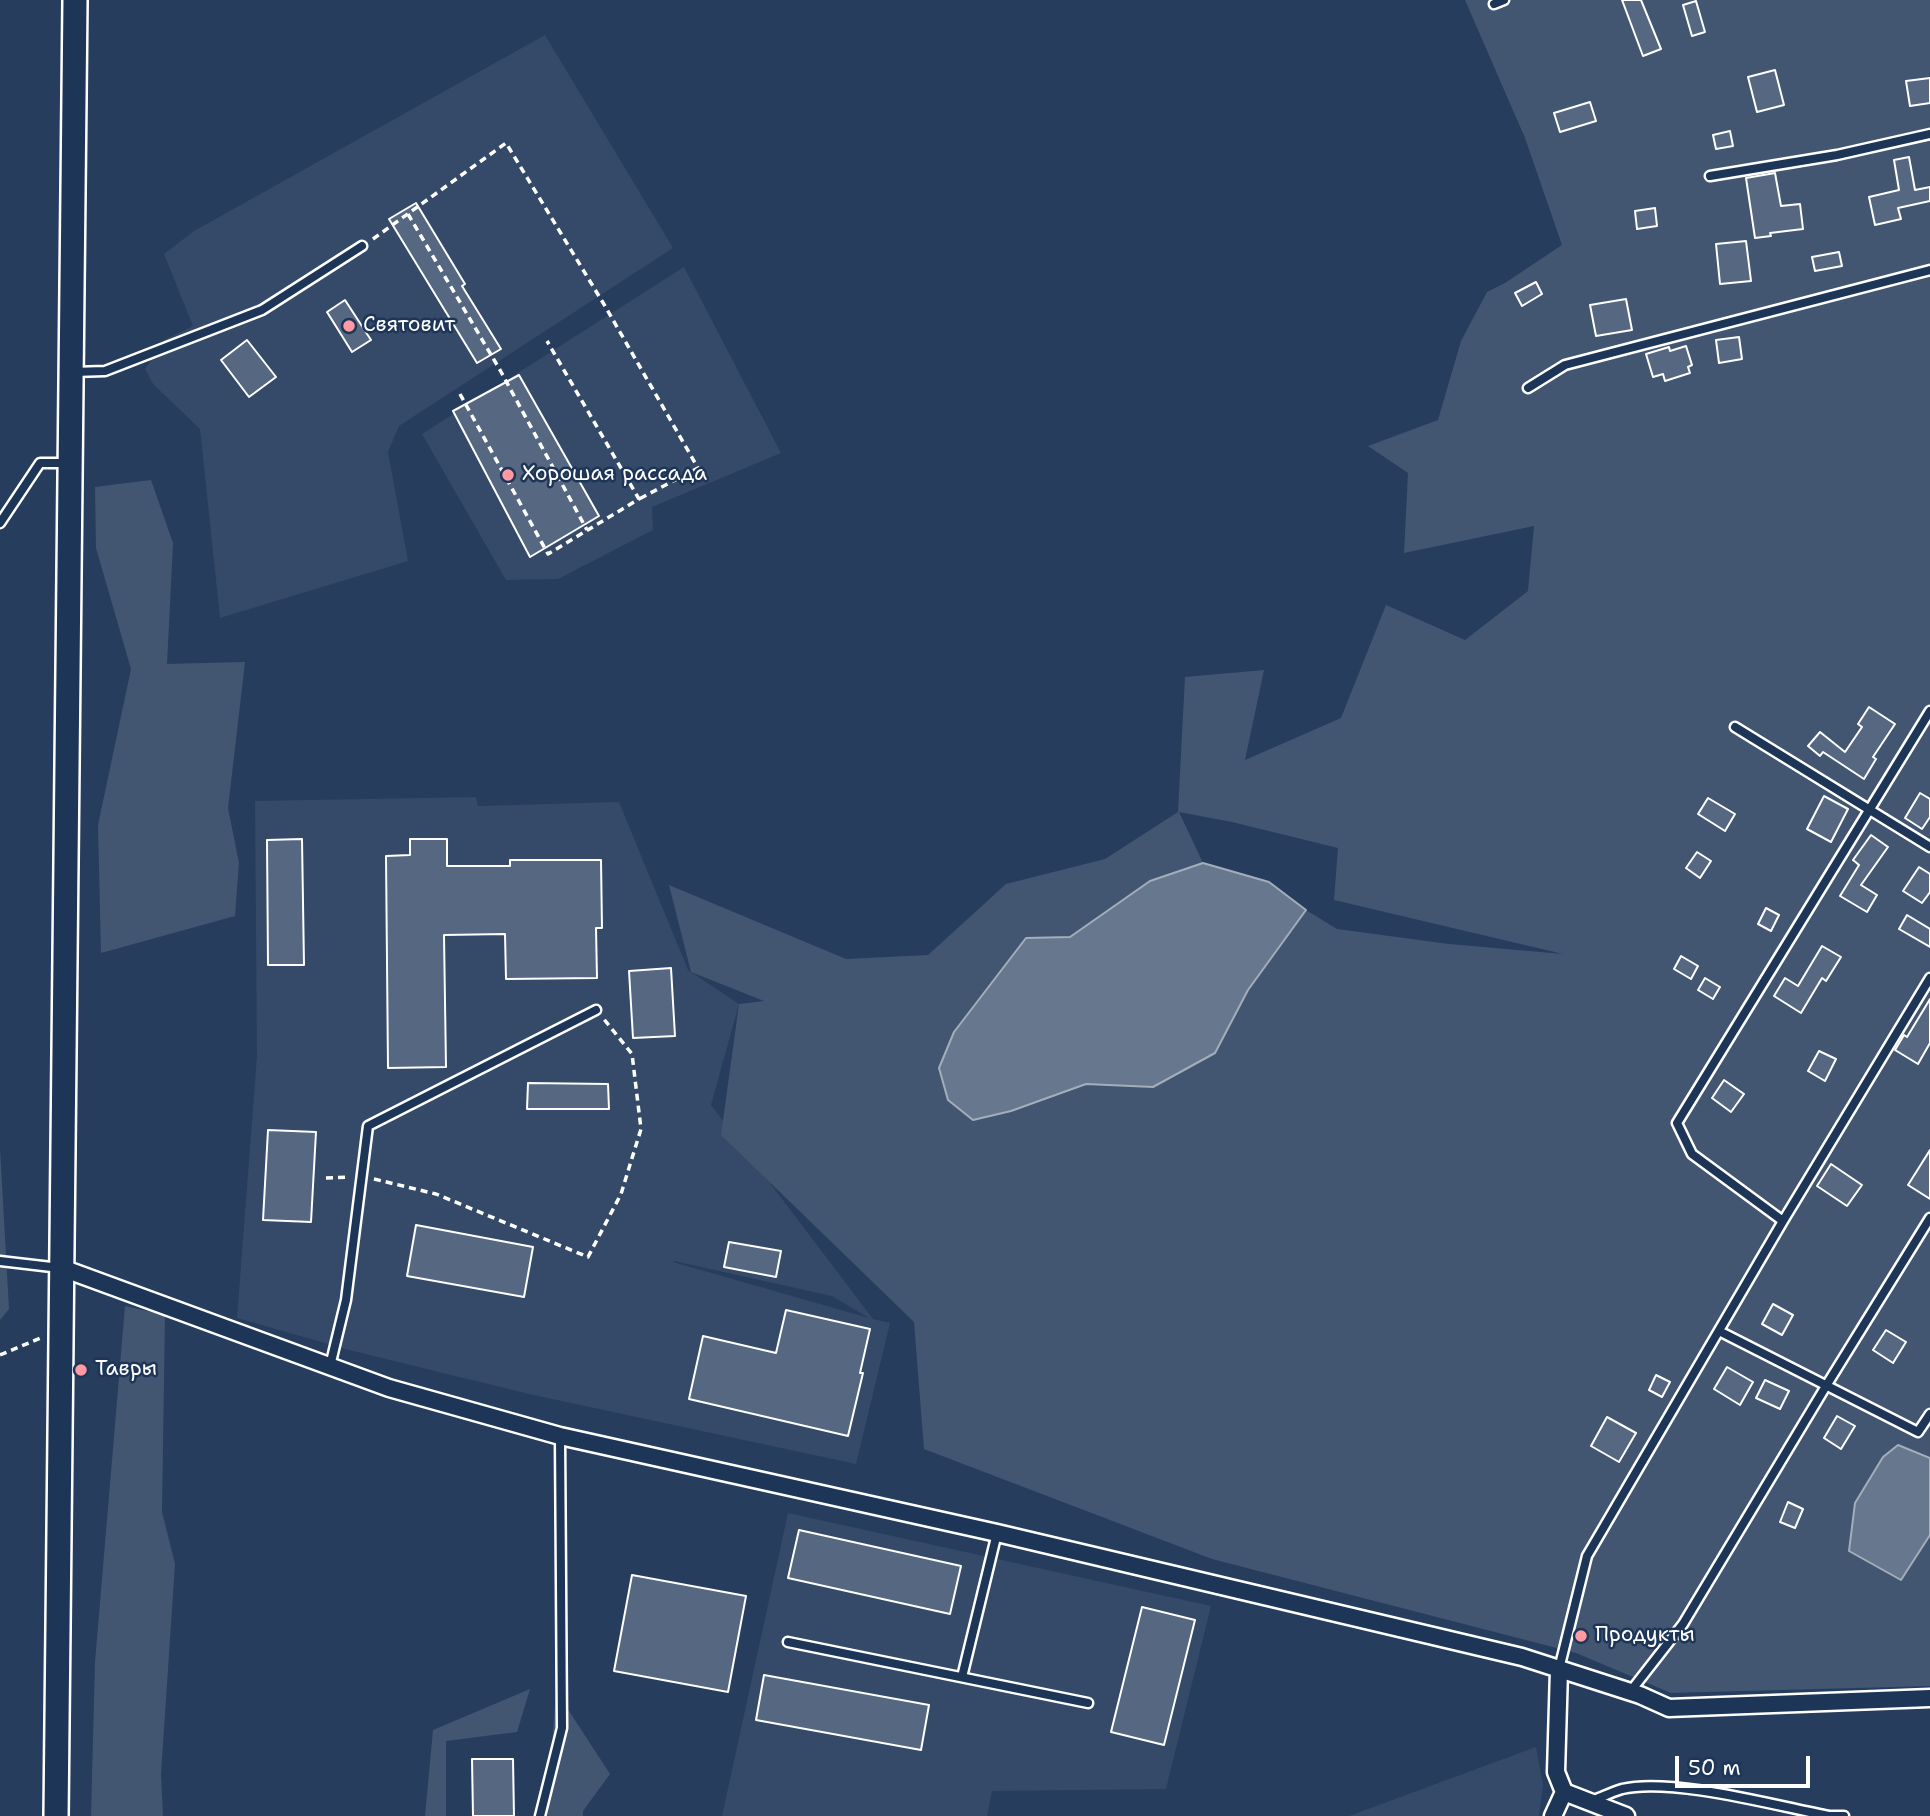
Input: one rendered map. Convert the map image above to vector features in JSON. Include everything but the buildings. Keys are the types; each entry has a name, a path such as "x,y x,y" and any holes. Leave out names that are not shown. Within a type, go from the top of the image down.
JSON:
{"main road":[{"path":"55,1816 75,0"}],"street":[{"path":"61,1268 389,1388 560,1436 997,1532 1522,1657 1630,1692 1669,1708 1930,1698"},
{"path":"1559,1670 1556,1772 1564,1792 1626,1816"},
{"path":"1553,1816 1564,1792"}],"lane":[{"path":"1494,4 1504,0"},
{"path":"1710,176 1837,155 1930,134"},
{"path":"71,372 105,371 261,310 362,246"},
{"path":"1528,388 1565,365 1930,270"},
{"path":"0,523 40,463 71,463"},
{"path":"1783,1221 1692,1154 1677,1123 1930,710"},
{"path":"1735,727 1930,847"},
{"path":"1559,1670 1587,1556 1783,1221 1930,978"},
{"path":"330,1366 346,1300 368,1126 596,1010"},
{"path":"1630,1692 1683,1624 1826,1385 1930,1219"},
{"path":"0,1261 61,1268"},
{"path":"1719,1331 1918,1432 1930,1414"},
{"path":"540,1816 562,1728 560,1436"},
{"path":"962,1677 997,1532"},
{"path":"788,1642 1088,1703"},
{"path":"1589,1802 1623,1789 1656,1786 1711,1793 1829,1816 1844,1816"}],"path":[{"path":"362,246 506,144 605,306 698,468 639,499 548,554 460,394"},
{"path":"408,214 500,370 587,530"},
{"path":"547,341 639,499"},
{"path":"326,1178 362,1177 436,1194 588,1257 621,1194 641,1129 632,1054 596,1010"},
{"path":"0,1354 61,1329"}],"shaded area":[{"path":"1465,0 1930,0 1930,1686 1671,1693 1576,1653 1212,1559 924,1449 914,1322 721,1135 739,1004 764,1001 691,972 669,885 846,959 928,955 1006,884 1105,859 1178,812 1185,677 1264,670 1245,760 1341,718 1386,605 1465,640 1528,591 1534,526 1404,553 1408,473 1368,446 1438,420 1461,341 1487,292 1562,245 1525,138","holes":["1179,812 1338,848 1334,900 1563,954 1449,944 1337,929 1306,910 1248,990 1215,1053 1153,1087 1086,1084 1011,1111 973,1120 1025,938 1070,937 1150,881 1203,863"]},
{"path":"545,35 673,248 399,426 388,452 408,561 220,618 200,429 153,384 145,369 164,340 193,326 164,254 194,231"},
{"path":"684,267 781,453 652,507 653,530 558,579 506,580 422,434"},
{"path":"151,480 173,543 167,664 245,662 228,808 239,863 235,916 101,953 98,825 131,669 96,548 95,487"},
{"path":"476,797 478,806 619,802 688,970 739,1004 711,1105 873,1319 890,1323 856,1464 529,1394 349,1350 237,1318 257,1056 255,801","holes":["674,1261 832,1296 869,1318 673,1262"]},
{"path":"1203,863 1269,882 1306,910 1248,990 1215,1053 1153,1087 1086,1084 1011,1111 973,1120 948,1100 939,1068 954,1032 1026,938 1070,937 1150,881"},
{"path":"0,1148 9,1309 0,1320"},
{"path":"125,1306 165,1315 162,1512 175,1564 161,1774 163,1816 91,1816 95,1662"},
{"path":"1898,1445 1930,1458 1930,1535 1901,1580 1849,1551 1855,1503 1883,1457"},
{"path":"788,1513 1211,1606 1166,1789 992,1791 987,1816 722,1816"},
{"path":"530,1689 517,1732 446,1741 446,1816 425,1816 433,1730"},
{"path":"556,1691 610,1774 583,1811 583,1816 547,1816"},
{"path":"1536,1747 1543,1785 1539,1816 1349,1816"}],"place":[{"name":"Святовит","path":"349,326"},
{"name":"Хорошая рассада","path":"508,475"},
{"name":"Тавры","path":"81,1370"},
{"name":"Продукты","path":"1581,1636"}]}
